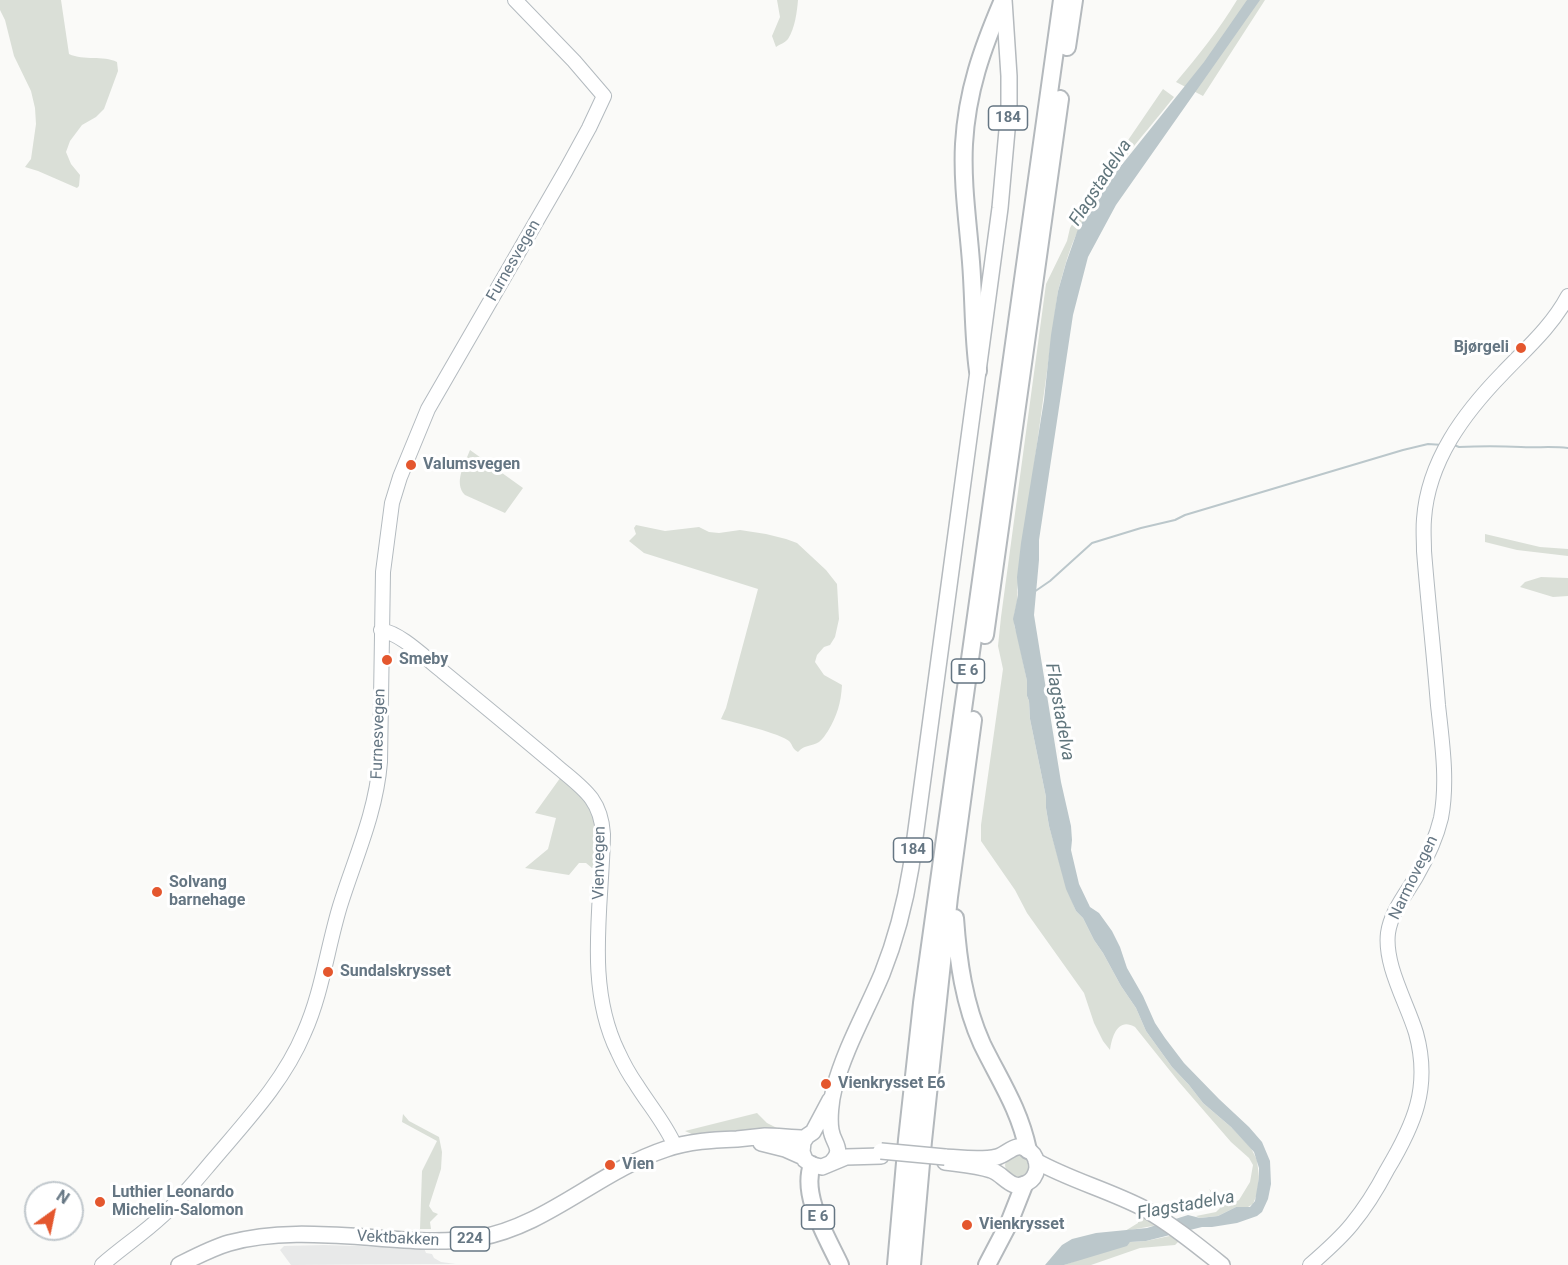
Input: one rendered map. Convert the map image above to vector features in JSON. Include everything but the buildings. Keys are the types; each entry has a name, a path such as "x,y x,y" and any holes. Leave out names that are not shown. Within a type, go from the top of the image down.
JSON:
{"highway":[{"path":"978,371 965,190 965,128 974,76 983,48 1004,0"},
{"name":"E 6","path":"896,1265 922,1003 1062,0"},
{"name":"E 6","path":"912,1265 949,897 1074,0"},
{"name":"E 6","path":"949,897 954,914 960,971 971,1016 982,1044 1008,1092 1032,1155"},
{"name":"E 6","path":"808,1161 808,1175 815,1210 840,1265"},
{"path":"987,1265 1028,1182"}],"main road":[{"name":"Furnesvegen","path":"102,1265 180,1199 266,1097 290,1061 304,1034 317,998 333,931 376,796 380,762 383,572 392,503 402,471 428,409 577,150 604,96 516,0"},
{"name":"184","path":"834,1139 830,1129 832,1097 846,1052 891,951 906,898 1004,174 1009,76 1004,0"},
{"name":"Narmovegen","path":"1310,1265 1347,1230 1373,1195 1407,1136 1416,1114 1421,1089 1420,1049 1391,961 1388,939 1395,912 1427,858 1440,822 1443,801 1443,751 1423,530 1429,488 1442,454 1469,410 1544,331 1568,296"},
{"name":"Vienvegen","path":"381,630 388,631 402,640 431,663 560,768 595,802 601,816 603,834 598,947 603,1007 617,1050 635,1084 670,1132 675,1146"},
{"name":"184","path":"809,1135 832,1097"},
{"name":"224","path":"809,1135 823,1131 834,1139 856,1148 881,1154 945,1160 989,1169 1014,1185 1048,1176 1071,1178"},
{"name":"Vektbakken","path":"179,1265 200,1254 228,1244 281,1235 320,1234 428,1241 477,1238 499,1233 533,1219 630,1164 664,1149 700,1141 809,1135"},
{"path":"808,1161 802,1147 809,1135"},
{"name":"Vektbakken","path":"745,1138 785,1149 808,1161"},
{"path":"831,1163 837,1155 838,1146 834,1139"},
{"name":"224","path":"945,1160 983,1159 1002,1155 1009,1149 1019,1147 1071,1178 1123,1198 1158,1217 1222,1265"},
{"name":"224","path":"808,1161 822,1167 853,1156 881,1154"},
{"path":"1001,1175 999,1165 1002,1155"},
{"path":"1028,1182 1036,1171 1032,1155"}],"shaded area":[{"path":"0,0 61,0 69,54 117,62 118,71 104,109 82,125 70,141 66,152 71,164 80,175 77,188 25,167 31,159 36,124 35,108 31,91 14,56 5,20 0,10"},
{"path":"777,0 798,0 790,35 787,40 776,47 772,36 780,17"},
{"path":"1237,0 1265,0 1203,96 1176,82 1223,22"},
{"path":"1247,0 1260,0 1116,205 1088,257 1073,315 1039,540 1034,615 1061,782 1071,826 1071,850 1079,884 1090,907 1099,913 1112,931 1127,968 1165,1038 1184,1063 1262,1142 1270,1161 1271,1184 1268,1199 1262,1212 1257,1216 1237,1223 1202,1227 1146,1241 1130,1242 1127,1246 1064,1265 1045,1265 1062,1245 1072,1239 1096,1233 1147,1228 1188,1215 1200,1218 1218,1216 1236,1207 1250,1207 1255,1201 1259,1177 1254,1152 1231,1127 1203,1103 1172,1067 1146,1031 1136,1008 1083,918 1076,911 1066,889 1049,826 1046,797 1030,719 1027,681 1013,619 1018,595 1017,577 1021,543 1044,400 1058,291 1078,229 1100,192 1204,62"},
{"path":"1163,89 1174,97 1123,160 1088,211 1075,236 1062,275 1014,621 1027,681 1030,719 1046,797 1049,826 1067,889 1076,911 1083,918 1136,1008 1146,1031 1172,1067 1203,1103 1251,1148 1257,1160 1259,1177 1253,1204 1248,1207 1236,1207 1218,1216 1200,1218 1196,1216 1216,1212 1220,1208 1209,1189 1223,1202 1232,1204 1239,1200 1250,1182 1253,1165 1249,1158 1231,1142 1135,1027 1124,1024 1120,1026 1114,1034 1110,1050 1094,1023 1084,993 1027,913 1015,890 981,841 981,825 1003,669 998,646 1001,617 1046,284 1067,241 1070,228 1081,209"},
{"path":"470,450 523,488 505,513 465,495 462,490 461,473"},
{"path":"636,525 665,531 699,527 709,532 740,530 766,534 797,543 826,570 837,584 839,619 835,637 830,645 824,647 817,655 815,662 824,675 842,685 836,715 820,741 798,752 785,738 721,719 758,589 644,553 629,541 636,534 634,528"},
{"path":"1485,534 1540,547 1568,549 1568,556 1517,550 1485,542"},
{"path":"1541,577 1568,578 1568,596 1553,597 1520,587 1525,582"},
{"path":"563,774 594,806 599,866 592,868 586,863 579,863 569,875 525,868 548,849 556,818 535,813"},
{"path":"757,1113 767,1123 781,1130 694,1135 685,1131"},
{"path":"403,1114 409,1121 439,1137 442,1152 441,1169 429,1206 433,1212 438,1214 430,1222 431,1229 420,1229 422,1171 437,1141 402,1122"},
{"path":"1021,1153 1031,1163 1028,1174 1018,1179 1006,1171 1005,1165 1006,1160"},
{"path":"1139,1216 1150,1219 1158,1225 1125,1231 1138,1223"},
{"path":"1174,1235 1181,1239 1175,1245 1140,1248 1091,1265 1064,1265 1130,1242"},
{"path":"284,1246 424,1248 426,1253 432,1254 441,1262 456,1264 291,1265 280,1250"}],"waterway":[{"path":"1034,592 1050,581 1092,543 1403,450 1428,444 1443,445"},
{"path":"1454,445 1459,447 1568,448"}],"place":[{"name":"Bjørgeli","path":"1521,348"},
{"name":"Valumsvegen","path":"411,465"},
{"name":"Smeby","path":"387,660"},
{"name":"Solvang barnehage","path":"157,892"},
{"name":"Sundalskrysset","path":"328,972"},
{"name":"Vienkrysset E6","path":"826,1084"},
{"name":"Vien","path":"610,1165"},
{"name":"Luthier Leonardo Michelin-Salomon","path":"100,1202"},
{"name":"Vienkrysset","path":"967,1225"}],"water label":[{"name":"Flagstadelva","path":"1101,183"},
{"name":"Flagstadelva","path":"1059,712"},
{"name":"Flagstadelva","path":"1186,1206"}]}
